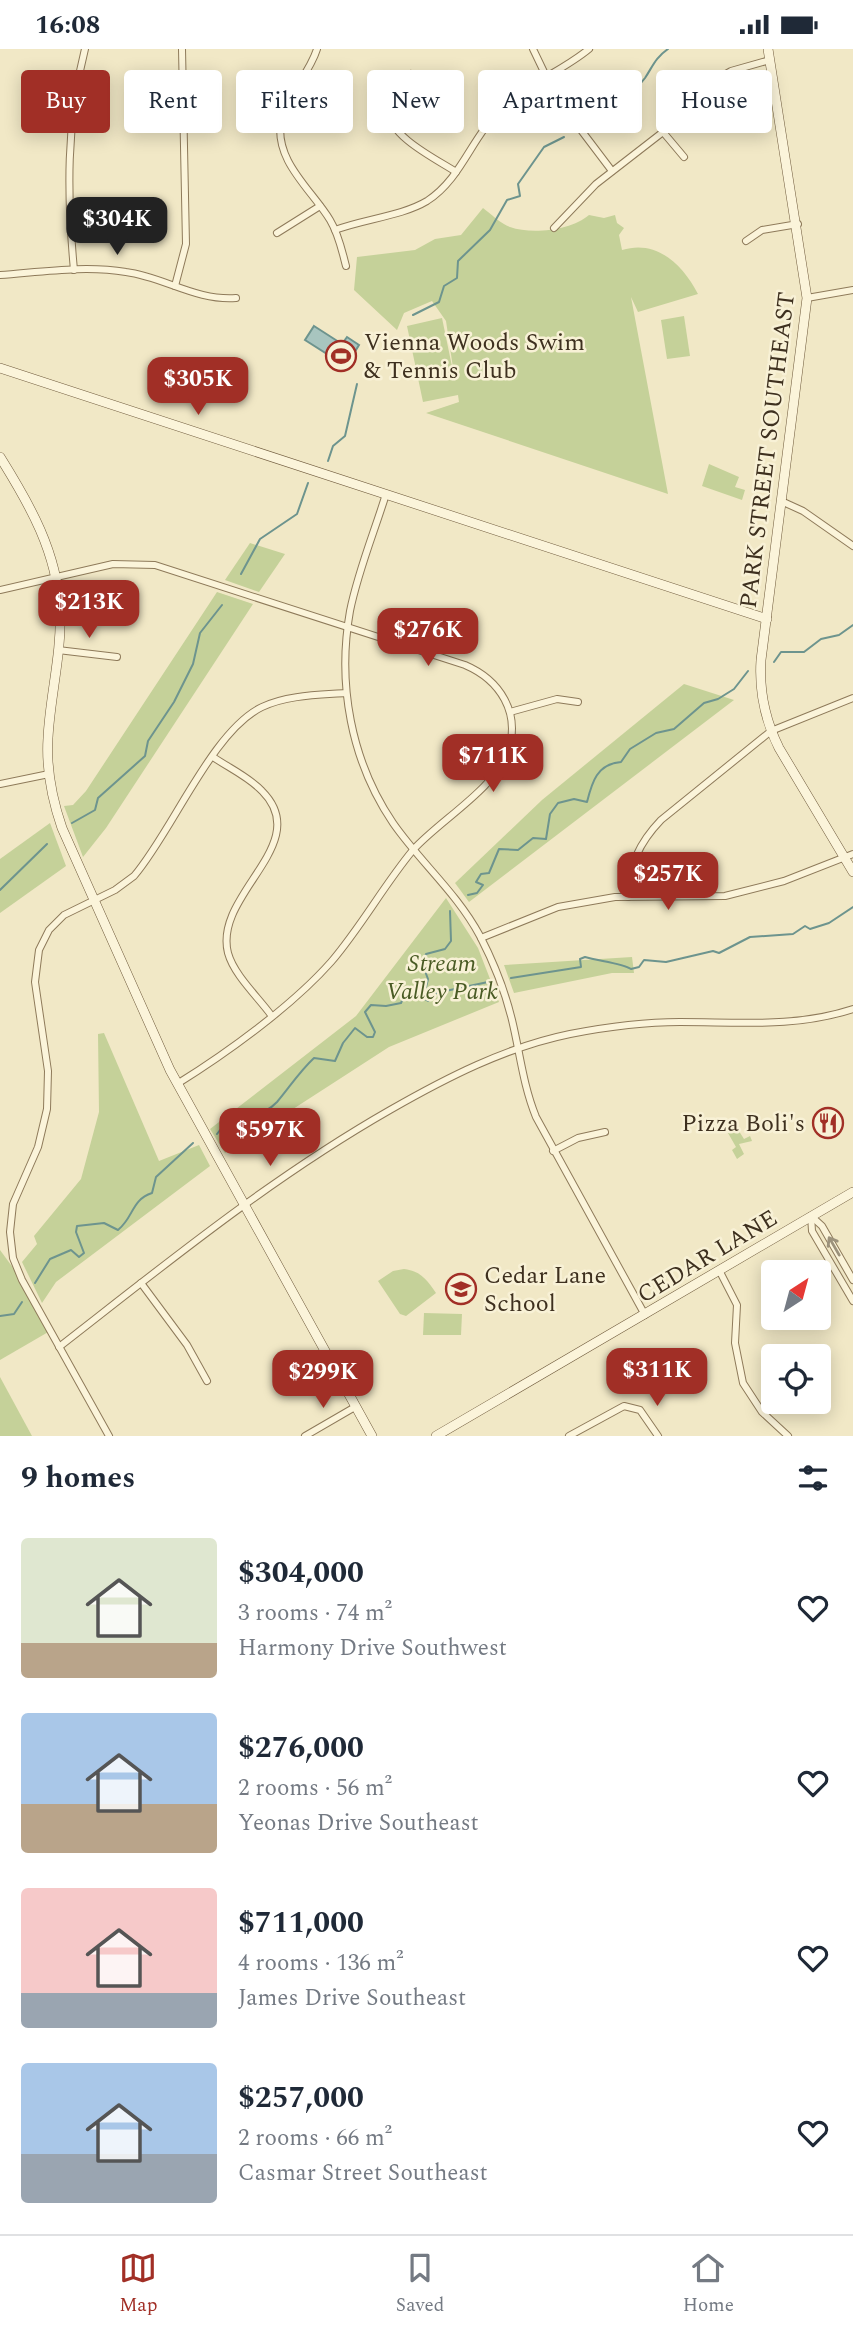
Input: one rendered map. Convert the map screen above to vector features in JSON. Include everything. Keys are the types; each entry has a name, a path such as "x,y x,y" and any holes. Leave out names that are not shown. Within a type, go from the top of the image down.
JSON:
{"street":[{"path":"74,270 69,202 70,152 85,49"},
{"path":"175,286 186,244 182,49"},
{"path":"317,49 309,71 284,111 280,130 287,159 335,230 346,266"},
{"path":"533,49 542,70"},
{"path":"557,70 589,49"},
{"name":"PARK STREET SOUTHEAST","path":"768,49 807,298 761,670 771,731"},
{"path":"741,70 770,61"},
{"path":"398,133 456,172"},
{"path":"335,230 424,203 444,188 483,133"},
{"path":"582,133 612,171"},
{"path":"554,227 612,171 662,133"},
{"path":"664,133 684,157"},
{"path":"277,233 320,206"},
{"path":"746,241 762,230 797,224"},
{"path":"0,275 74,270 128,272 200,296 236,297"},
{"path":"807,298 853,291"},
{"path":"0,368 767,619"},
{"path":"0,457 38,522 56,576 60,611 48,740 49,774 62,828 177,1084 372,1436"},
{"path":"386,494 356,590 348,627 346,693 354,736 368,777 386,811 460,904 481,938 500,981 528,1099 553,1151 645,1315"},
{"path":"781,501 803,511 853,546"},
{"path":"0,590 113,564 155,565 475,669 499,690 510,712 511,737 501,765 414,849 334,958 304,989 177,1084"},
{"path":"58,650 117,657"},
{"path":"108,1436 17,1270 11,1245 10,1220 18,1191 38,1147 48,1101 48,1070 35,982 36,961 43,940 56,922 125,884 141,868 233,728 263,706 286,699 346,693"},
{"path":"628,897 633,861 652,829 771,731 853,698"},
{"path":"510,712 557,699 579,702"},
{"path":"771,731 849,856 853,872"},
{"path":"213,757 262,791 275,812 277,834 271,851 236,905 226,933 228,951 234,966 271,1015"},
{"path":"0,784 49,774"},
{"path":"481,938 558,907 628,897 675,899 736,894 784,881 849,856"},
{"path":"59,1347 242,1204 334,1143 411,1098 517,1049 566,1035 628,1024 682,1022 772,1025 814,1020 853,1009"},
{"path":"553,1151 578,1138 605,1132"},
{"name":"CEDAR LANE","path":"436,1436 853,1192"},
{"path":"811,1216 822,1226 853,1280"},
{"path":"811,1216 813,1231 853,1301"},
{"path":"719,1271 737,1305 735,1343 743,1384 762,1412 788,1436"},
{"path":"141,1283 182,1336 206,1381"},
{"path":"569,1436 616,1408 633,1406 646,1416 658,1436"},
{"path":"305,1436 355,1407"}],"green space":[{"path":"483,208 507,226 529,231 551,230 573,224 589,215 604,218 615,215 617,223 624,228 619,235 622,250 647,248 657,251 677,264 692,283 698,294 638,312 631,297 668,494 426,413 459,402 458,395 423,402 407,326 442,318 455,381 446,321 432,301 404,313 397,330 354,290 357,257 415,250 435,239 461,235"},
{"path":"684,316 690,356 667,359 661,320"},
{"path":"709,464 739,477 735,487 745,490 742,500 702,486"},
{"path":"250,543 285,554 259,592 225,580"},
{"path":"217,592 253,604 106,828 83,857 64,806 73,805 86,791"},
{"name":"Stream Valley Park","path":"684,684 734,700 469,902 455,883 542,800"},
{"path":"50,823 66,866 0,913 0,859"},
{"name":"Stream Valley Park","path":"446,898 478,948 499,1002 389,1047 225,1153 210,1129 356,1016"},
{"name":"Stream Valley Park","path":"632,957 634,973 612,973 514,993 504,965"},
{"path":"104,1033 159,1161 199,1145 210,1166 56,1282 42,1303 22,1262 37,1244 34,1236 81,1179 99,1112 98,1034"},
{"path":"737,1128 744,1139 750,1136 752,1141 739,1144 744,1154 737,1159 732,1150 736,1147 728,1133"},
{"path":"0,1250 22,1280 50,1331 0,1360"},
{"path":"404,1269 423,1277 436,1293 406,1316 400,1314 378,1281 393,1271"},
{"path":"424,1313 462,1314 461,1335 423,1335"},
{"path":"0,1377 32,1436 0,1436"}],"water":[{"name":"Vienna Woods Swim & Tennis Club","path":"314,326 342,344 347,337 359,345 346,366 305,340"}],"waterway":[{"path":"642,81 657,59 668,49"},
{"path":"413,315 439,302 444,286 457,278 458,261 490,230 507,200 520,196 518,184 544,147 564,137"},
{"path":"328,461 333,446 345,436 357,384"},
{"path":"241,574 260,539 297,514 308,483"},
{"path":"72,823 95,810 98,798 145,756 148,741 174,702 193,664 200,633 222,605"},
{"path":"774,662 781,652 804,652 821,639 839,635 853,625"},
{"path":"468,895 477,893 483,885 476,882 481,874 489,873 499,849 518,850 533,838 546,839 550,814 558,803 574,799 587,802 601,770 621,762 630,749 656,733 674,729 704,703 718,699 734,689 748,671"},
{"path":"0,890 47,844"},
{"path":"511,978 581,967 580,959 585,957 631,969 639,967 644,960 666,962 713,951 719,953 750,937 793,934 805,926 810,929 829,923 853,907"},
{"path":"217,1134 224,1125 234,1127 272,1107 314,1058 335,1061 343,1043 355,1028 367,1037 373,1037 375,1032 365,1012 371,1005 401,1003 405,994 426,987 428,979 422,963 426,954 445,949 451,941 450,911"},
{"path":"416,994 428,1001 436,993 488,982"},
{"path":"35,1283 50,1259 71,1250 79,1257 84,1253 76,1232 77,1226 104,1223 118,1230 136,1204 152,1193 156,1177 193,1143"},
{"path":"0,1316 14,1314 22,1302"}],"place":[{"name":"Vienna Woods Swim & Tennis Club","path":"341,356"},
{"name":"Pizza Boli's","path":"828,1123"},
{"name":"Cedar Lane School","path":"461,1289"}]}
